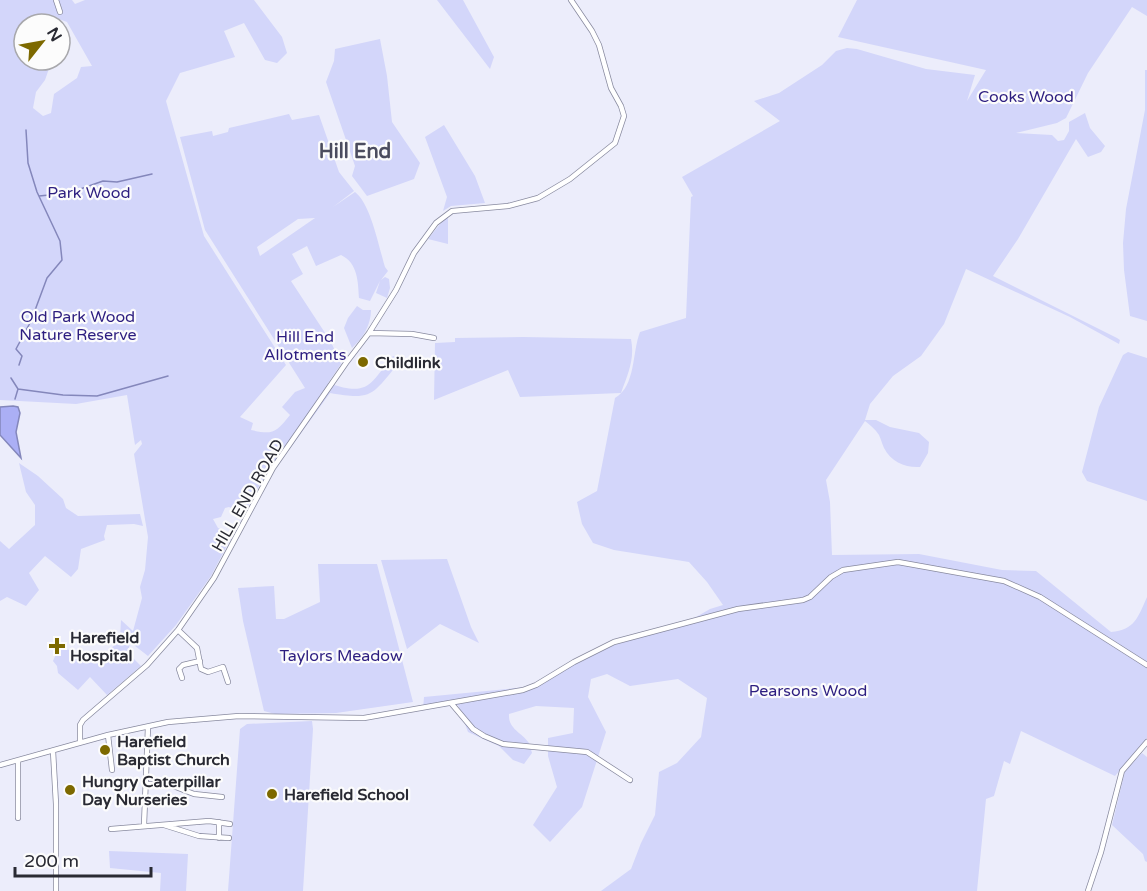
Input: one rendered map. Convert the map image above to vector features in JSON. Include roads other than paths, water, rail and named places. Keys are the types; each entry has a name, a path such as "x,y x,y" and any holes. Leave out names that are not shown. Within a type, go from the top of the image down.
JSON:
{"street":[{"path":"56,0 60,12"},
{"name":"HILL END ROAD","path":"80,742 80,725 83,720 147,665 178,630 214,578 273,468 369,333 396,290 414,253 436,223 452,211 523,204 538,198 570,179 615,142 624,116 621,106 612,88 599,45 571,0"},
{"path":"369,333 412,334 434,338"},
{"path":"0,765 80,742 168,722 239,716 364,718 507,693 536,685 589,654 623,639 738,609 803,600 815,593 836,574 850,568 898,562 1004,581 1047,602 1147,665"},
{"path":"178,630 197,648 201,669 208,672 223,668 228,682"},
{"path":"182,678 180,669 183,665 200,661"},
{"path":"451,703 474,729 484,736 503,744 587,752 630,780"},
{"path":"144,825 148,727"},
{"path":"108,735 112,770"},
{"path":"1088,891 1101,852 1122,771 1147,742"},
{"path":"53,751 56,804 56,891"},
{"path":"18,761 18,818"},
{"path":"147,784 168,784 194,794 222,797"},
{"path":"111,829 209,821 230,824"},
{"path":"219,822 219,838"},
{"path":"161,824 199,836 229,838"}],"water":[{"path":"0,407 18,407 20,413 16,432 21,458 0,435"}],"waterway":[{"path":"19,365 22,356 16,349 31,321 47,278 62,260 60,241 37,192 28,163 26,130"},
{"path":"39,196 69,193 103,181 117,182 152,174"},
{"path":"18,389 63,395 97,396 168,376"},
{"path":"11,378 18,389 15,399"}],"place":[{"name":"Childlink","path":"363,362"},
{"name":"Harefield Hospital","path":"57,646"},
{"name":"Harefield Baptist Church","path":"105,750"},
{"name":"Hungry Caterpillar Day Nurseries","path":"70,790"},
{"name":"Harefield School","path":"272,794"}],"district":[{"name":"Hill End","path":"355,151"}],"park label":[{"name":"Cooks Wood","path":"1026,96"},
{"name":"Park Wood","path":"89,192"},
{"name":"Old Park Wood Nature Reserve","path":"78,325"},
{"name":"Hill End Allotments","path":"305,345"},
{"name":"Taylors Meadow","path":"341,655"},
{"name":"Pearsons Wood","path":"808,690"}]}
